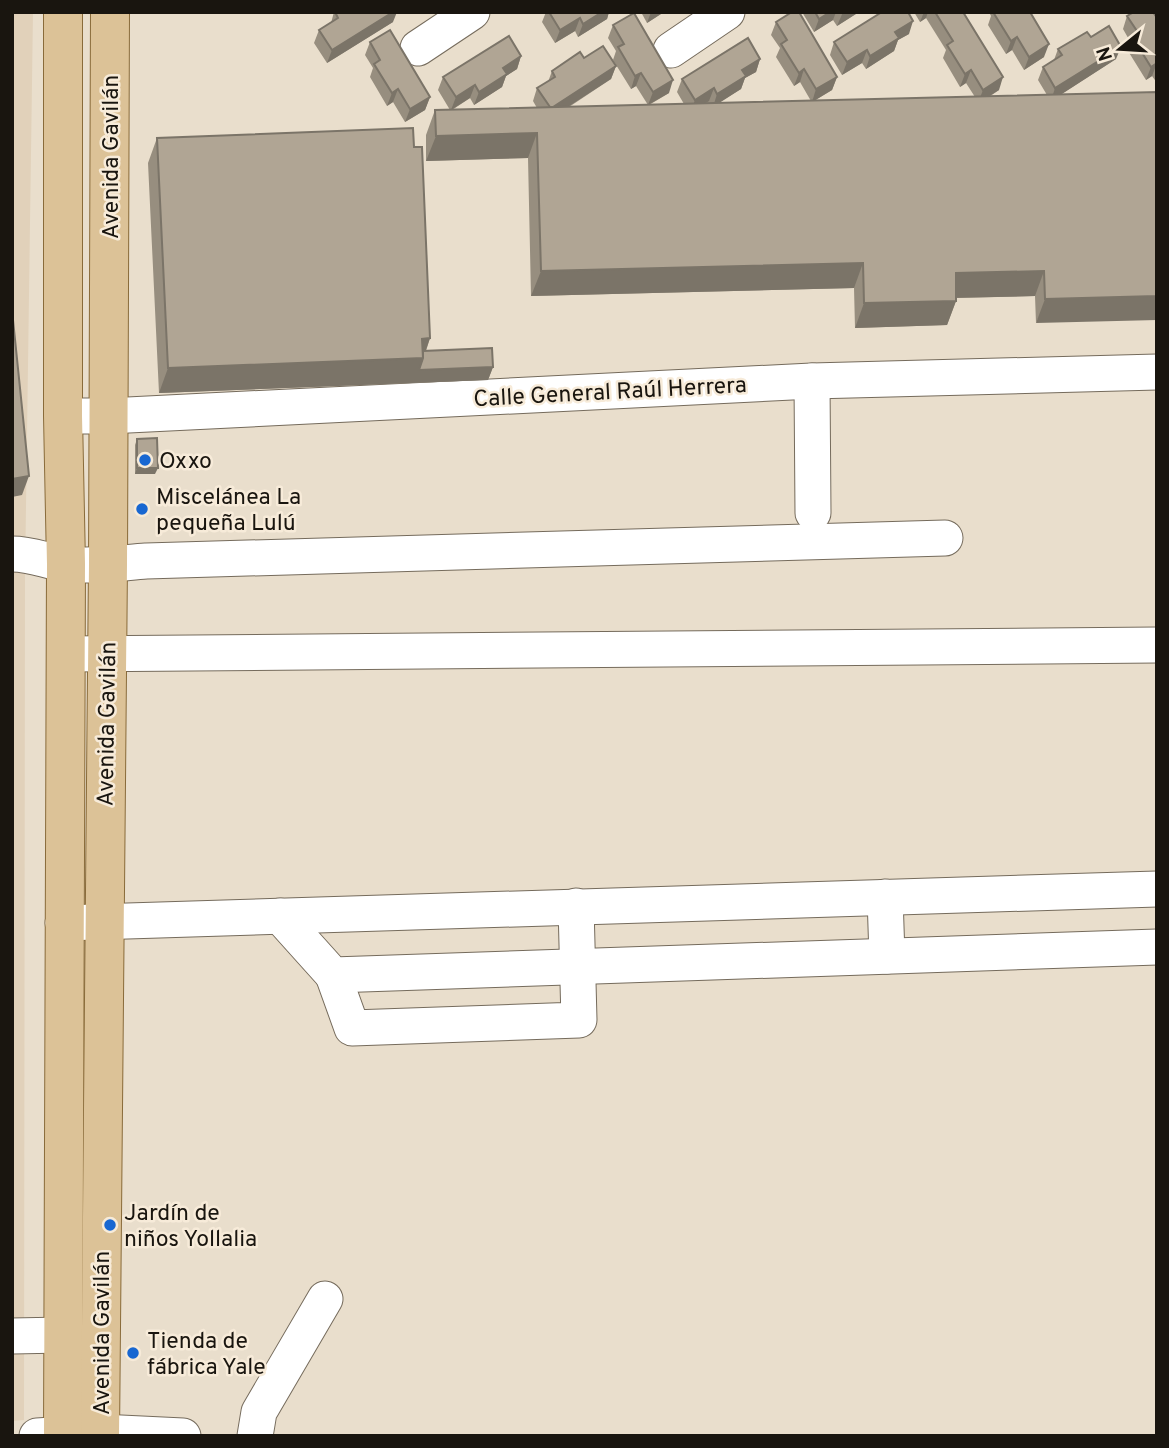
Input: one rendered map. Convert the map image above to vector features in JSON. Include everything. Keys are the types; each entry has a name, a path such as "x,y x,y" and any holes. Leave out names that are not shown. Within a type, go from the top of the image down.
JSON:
{"main road":[{"name":"Avenida Gavilán","path":"63,12 63,416 66,564 63,1335 72,1434"},
{"name":"Avenida Gavilán","path":"72,1434 104,923 110,12"}],"street":[{"path":"418,48 472,12"},
{"path":"671,50 727,12"},
{"name":"Calle General Raúl Herrera","path":"63,416 812,381 1157,372"},
{"path":"812,381 813,513"},
{"path":"12,554 26,554 66,564 108,564 945,538"},
{"path":"65,654 1157,645"},
{"path":"63,923 1157,889"},
{"path":"885,897 887,956"},
{"path":"280,916 333,975 352,1028 579,1020 576,906"},
{"path":"333,975 1157,947"},
{"path":"255,1436 259,1412 326,1299"},
{"path":"12,1336 63,1335"},
{"path":"72,1434 183,1436"}],"shaded area":[{"path":"12,12 33,12 25,577 24,1420 12,1421"}],"building":[{"path":"335,12 393,12 332,50 319,30 338,18"},
{"path":"549,12 602,12 583,24 580,18 560,30"},
{"path":"792,12 799,12 837,77 816,89 804,69 799,73 781,44 787,40 776,22"},
{"path":"815,12 830,12 819,19"},
{"path":"882,12 908,12 913,21 895,32 899,38 870,56 867,50 847,62 834,42"},
{"path":"935,12 963,12 1003,77 983,90 971,70 965,74 947,45 953,41"},
{"path":"993,12 1030,12 1049,44 1029,57 1017,37 1011,41"},
{"path":"1134,12 1153,12 1157,18 1157,63 1151,67 1133,38 1139,34 1127,16"},
{"path":"634,13 673,80 653,92 641,73 635,76 618,47 624,44 613,25"},
{"path":"1109,26 1121,47 1055,88 1043,67 1062,55 1058,49 1087,32 1091,37"},
{"path":"390,30 430,97 410,109 398,89 392,93 374,64 380,60 370,42"},
{"path":"509,36 521,56 503,68 507,74 479,92 475,85 456,97 443,77"},
{"path":"748,38 760,59 742,70 746,76 717,94 714,88 695,100 682,79"},
{"path":"603,46 616,66 550,107 537,88 555,77 552,71 580,52 584,58"},
{"path":"1157,92 1157,296 1045,299 1044,271 956,273 956,301 864,303 863,263 541,271 537,133 436,136 435,110"},
{"path":"413,128 414,147 422,147 430,338 422,339 423,358 168,368 157,138"},
{"path":"12,310 29,476 12,479"},
{"path":"492,348 493,367 419,370 423,351"},
{"name":"Oxxo","path":"157,438 158,468 137,468 137,439"}],"place":[{"name":"Oxxo","path":"145,460"},
{"name":"Miscelánea La pequeña Lulú","path":"142,509"},
{"name":"Jardín de niños Yollalia","path":"110,1225"},
{"name":"Tienda de fábrica Yale","path":"133,1353"}]}
